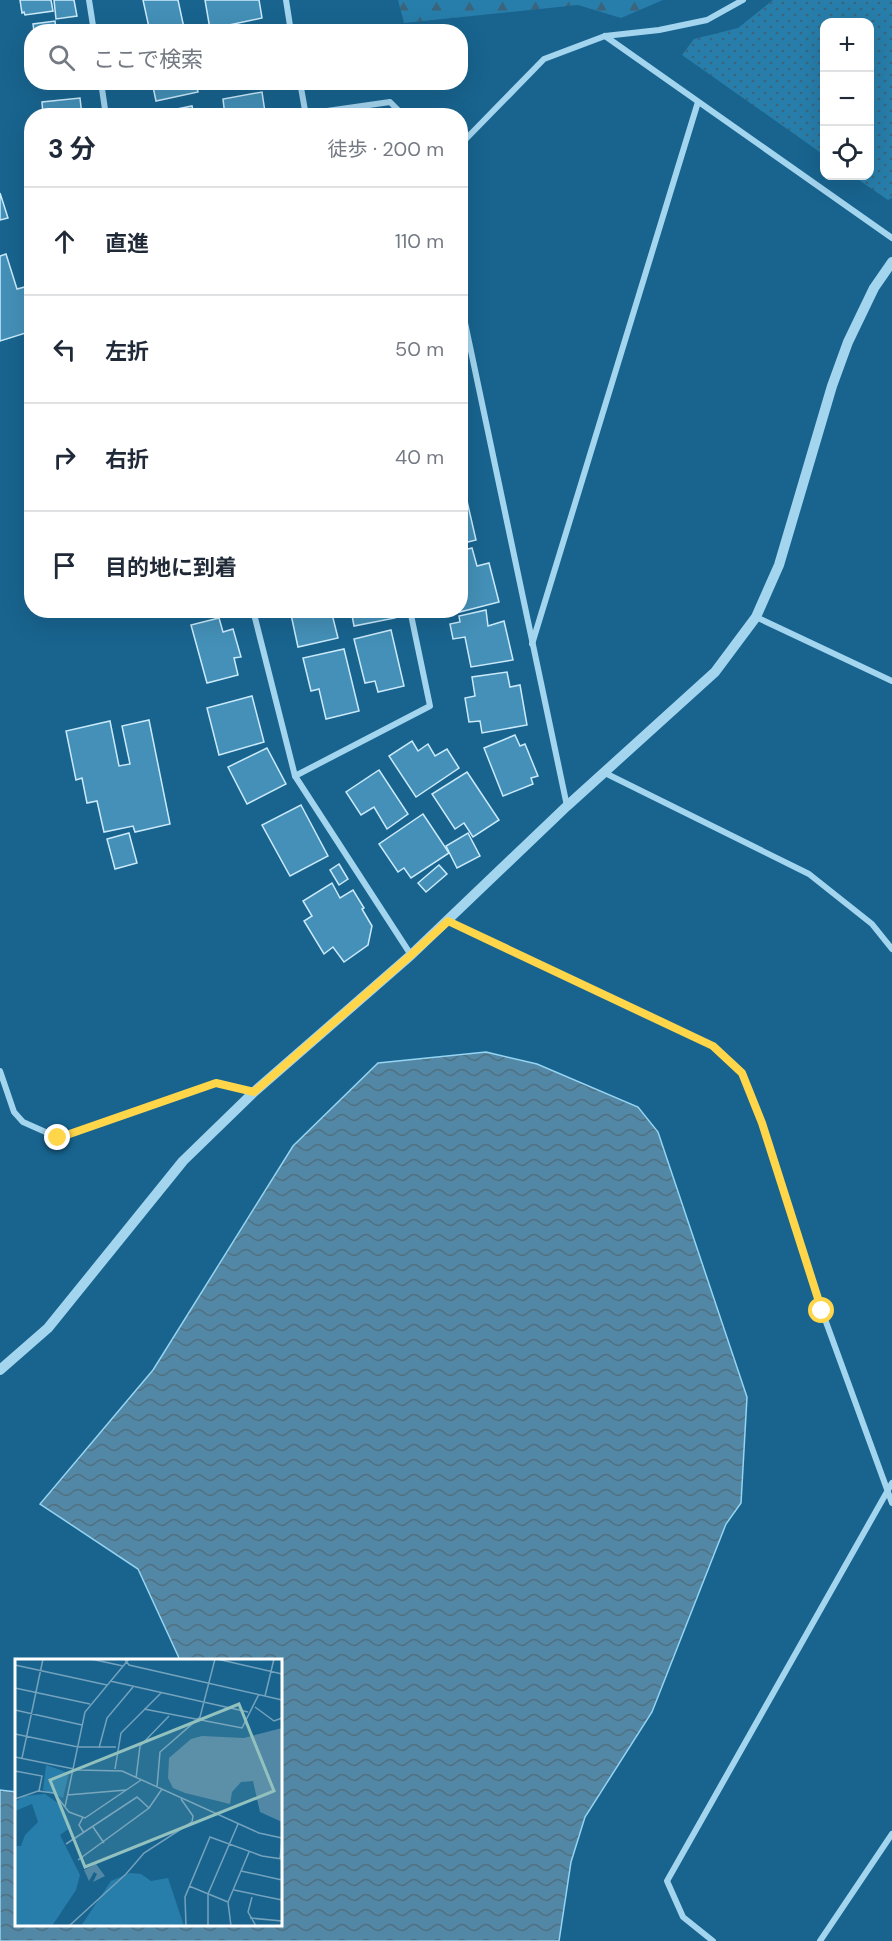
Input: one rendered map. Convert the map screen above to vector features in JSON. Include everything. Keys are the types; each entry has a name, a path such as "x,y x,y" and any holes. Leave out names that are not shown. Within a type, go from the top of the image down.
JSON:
{"street":[{"path":"89,0 93,24"},
{"path":"286,0 290,24"},
{"path":"468,137 544,59 604,36 659,30 707,20 743,0"},
{"path":"604,36 892,238"},
{"path":"102,90 105,108"},
{"path":"301,90 305,108"},
{"path":"351,108 390,102 396,108"},
{"path":"532,644 698,102"},
{"path":"0,1370 48,1328 183,1161 254,1092 411,955 567,806 715,672 756,617 779,565 832,386 848,342 874,288 892,262"},
{"path":"468,337 567,806"},
{"path":"756,617 892,681"},
{"path":"255,618 295,776 411,955"},
{"path":"295,776 430,706 412,618"},
{"path":"605,773 808,874 872,924 892,949"},
{"path":"448,921 713,1046 742,1073 762,1123 822,1311 892,1503"},
{"path":"0,1071 14,1112 24,1122 58,1138 216,1083 254,1092"},
{"path":"713,1941 683,1917 667,1881 892,1483"},
{"path":"820,1941 892,1834"}],"green space":[{"path":"398,0 663,0 621,18 578,5 404,23"},
{"path":"773,0 892,0 892,198 888,200 859,180 874,180 874,18 820,18 820,152 682,55 694,39 738,28"}],"water":[{"path":"486,1052 537,1064 638,1107 658,1132 747,1397 741,1503 726,1524 652,1712 585,1817 571,1862 559,1941 0,1941 0,1790 15,1792 15,1926 282,1926 282,1659 180,1659 138,1569 40,1504 153,1370 293,1146 378,1063"}],"building":[{"path":"20,0 51,0 53,11 25,15 24,12 22,13"},
{"path":"54,0 74,0 77,16 56,19"},
{"path":"143,0 178,0 183,24 148,24"},
{"path":"205,0 259,0 262,18 234,24 209,24"},
{"path":"55,21 55,24 33,24"},
{"path":"154,90 198,90 198,92 156,101"},
{"path":"262,92 264,108 224,108 223,99"},
{"path":"80,98 81,108 42,108 42,102"},
{"path":"0,193 8,218 0,220"},
{"path":"6,254 17,289 24,287 24,334 0,341 0,256"},
{"path":"468,505 476,540 468,542"},
{"path":"472,548 477,566 489,563 499,602 468,610 468,549"},
{"path":"486,610 488,626 504,621 513,660 471,667 465,637 453,639 450,624 460,622 459,618 468,618 468,614"},
{"path":"219,618 223,632 233,629 241,657 234,658 238,675 207,683 191,625"},
{"path":"292,618 333,618 338,638 298,647"},
{"path":"352,618 395,618 354,626"},
{"path":"391,630 404,686 378,692 375,681 365,683 354,639"},
{"path":"344,649 359,711 326,719 319,689 311,691 303,658"},
{"path":"507,672 510,687 520,685 527,725 482,733 480,721 469,722 465,698 475,696 472,677"},
{"path":"252,696 264,742 219,755 207,708"},
{"path":"149,720 170,824 135,832 133,826 104,832 97,801 87,803 82,778 76,780 66,731 110,721 119,766 130,764 122,726"},
{"path":"515,735 520,746 525,744 538,776 531,778 533,784 503,796 484,748"},
{"path":"412,741 418,751 428,744 435,756 447,749 459,768 416,797 389,756"},
{"path":"267,748 286,784 247,804 228,767"},
{"path":"379,770 408,814 387,829 374,807 361,815 346,792"},
{"path":"467,772 499,820 473,837 464,823 455,829 432,794"},
{"path":"301,805 328,856 290,876 262,825"},
{"path":"423,814 449,853 411,878 404,868 398,872 379,844"},
{"path":"129,833 137,863 115,869 107,839"},
{"path":"468,833 480,856 457,868 446,846"},
{"path":"339,864 348,879 339,885 330,870"},
{"path":"439,865 447,874 426,892 418,883"},
{"path":"332,883 340,898 353,890 372,926 368,945 344,962 333,947 324,954 304,921 312,916 303,901"}],"route":[{"path":"58,1138 216,1083 254,1092 448,921 713,1046 742,1073 762,1123 822,1311"}]}
